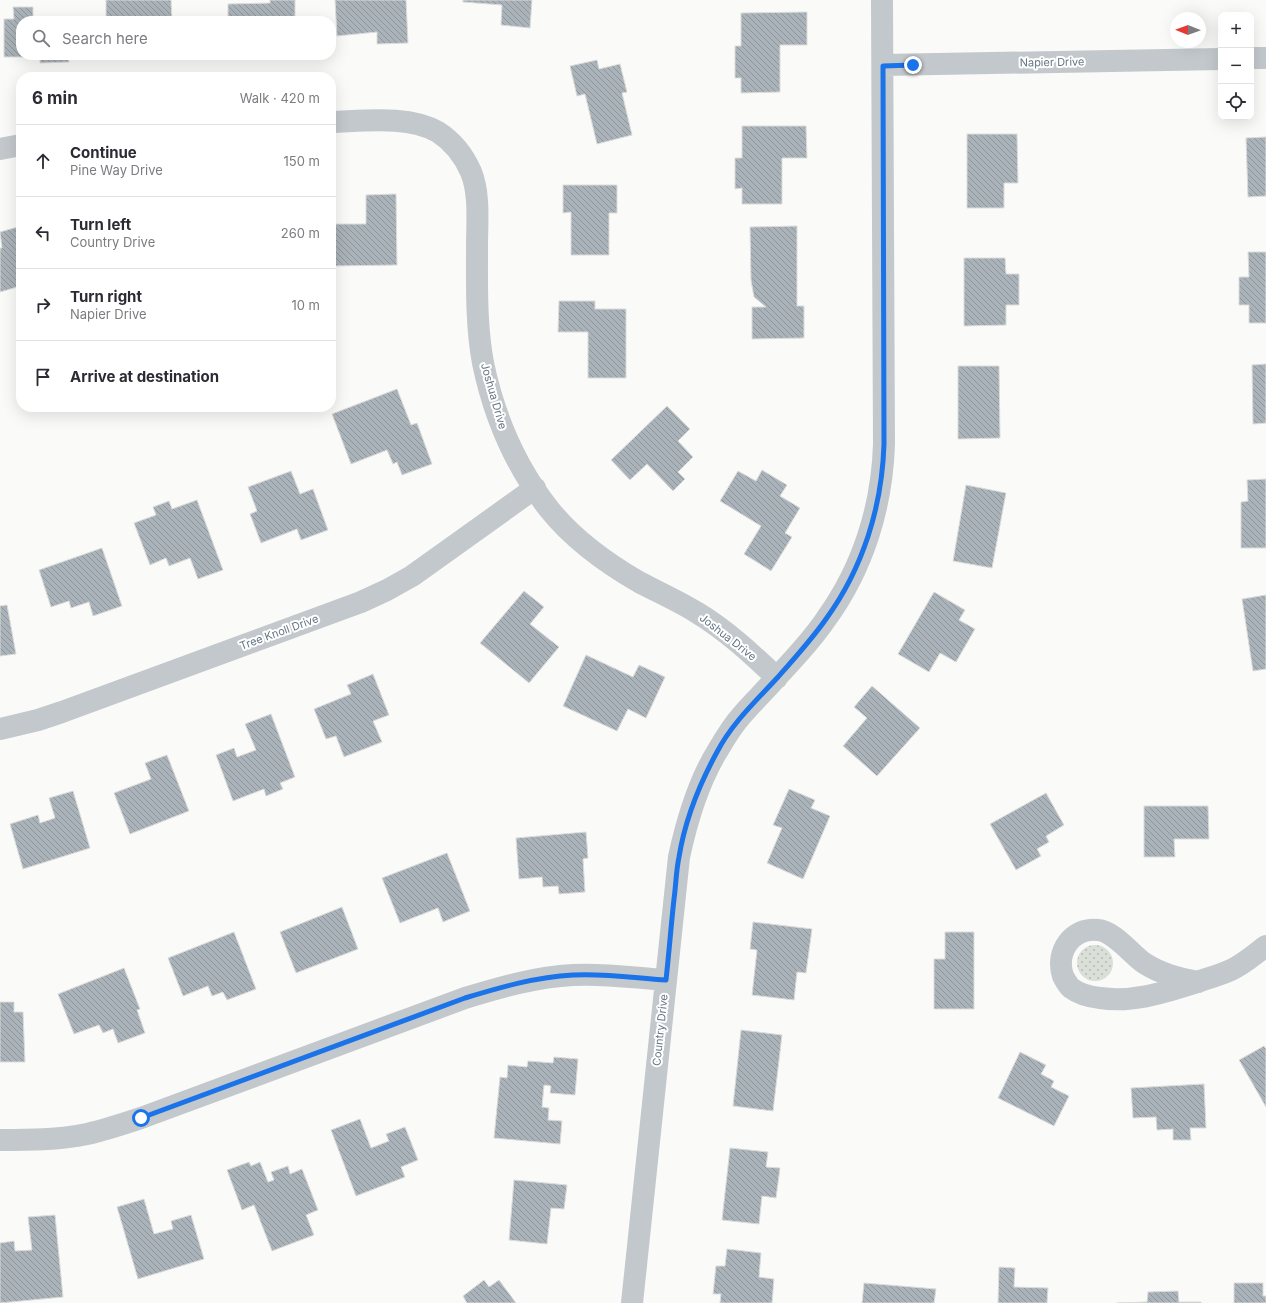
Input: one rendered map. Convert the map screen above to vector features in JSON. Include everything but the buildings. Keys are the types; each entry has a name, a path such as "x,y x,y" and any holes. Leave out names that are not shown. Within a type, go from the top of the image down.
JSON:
{"street":[{"name":"Country Drive","path":"632,1303 679,857 686,826 702,780 718,750 741,716 777,678 826,620 852,577 862,554 872,524 880,493 884,465 882,0"},
{"path":"1254,58 1266,58"},
{"name":"Napier Drive","path":"883,66 1218,59"},
{"name":"Joshua Drive","path":"336,122 400,121 414,123 439,133 450,142 463,157 471,173 475,188 477,209 477,290 480,341 485,369 489,388 503,431 518,461 549,509 565,526 598,555 638,581 696,612 722,629 747,649 777,678"},
{"path":"0,149 16,146"},
{"name":"Tree Knoll Drive","path":"0,729 38,720 62,712 360,602 387,590 412,576 535,488"},
{"path":"1198,982 1176,978 1163,973 1145,963 1108,934 1100,930 1083,931 1076,935 1067,944 1061,957 1062,971 1070,988 1090,997 1109,1000 1128,1000 1155,995 1198,982 1232,969 1266,946"},
{"path":"0,1140 60,1138 110,1128 155,1113 465,998 513,983 533,979 574,975 606,975 666,980"}],"shaded area":[{"path":"1098,945 1108,950 1112,956 1112,970 1108,976 1102,980 1092,981 1082,976 1078,970 1077,960 1082,950 1088,946"}],"route":[{"path":"141,1118 465,998 513,983 533,979 574,975 606,975 666,980 679,857 686,826 702,780 718,750 741,716 777,678 826,620 852,577 862,554 872,524 880,493 884,465 883,66 913,65"}]}
